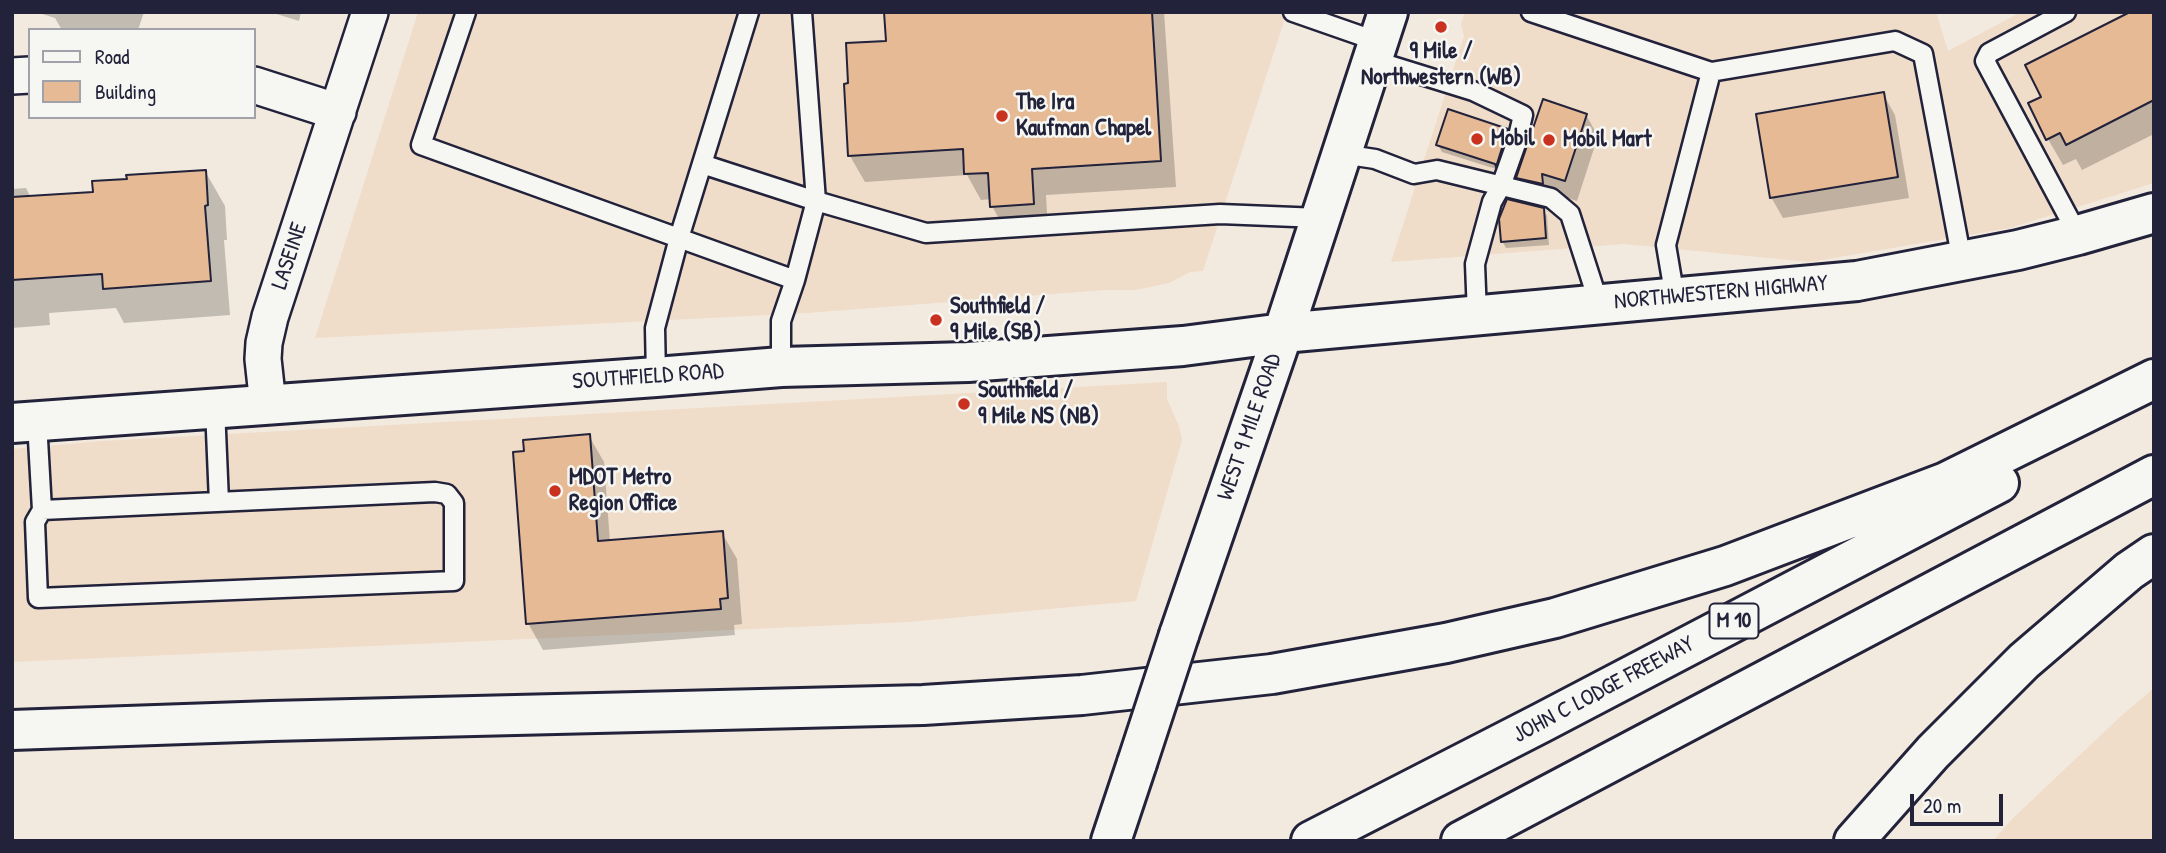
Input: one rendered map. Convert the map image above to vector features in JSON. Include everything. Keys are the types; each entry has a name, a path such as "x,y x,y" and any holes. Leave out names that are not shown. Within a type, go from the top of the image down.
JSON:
{"main road":[{"name":"WEST 9 MILE ROAD","path":"1111,841 1380,38"},
{"name":"NORTHWESTERN HIGHWAY","path":"1283,333 1857,281 2078,235 2154,213"},
{"name":"SOUTHFIELD ROAD","path":"25,422 781,367 968,362 1183,346 1283,333"},
{"path":"12,730 923,705 1082,695 1272,674 1446,643 1555,618 1725,566 1946,482 2154,379"},
{"name":"JOHN C LODGE FREEWAY","path":"1311,841 1956,507 2154,396"},
{"path":"1461,841 2154,475"},
{"path":"1854,841 1933,752 2024,661 2129,571 2154,554"}],"street":[{"name":"LASEINE","path":"268,405 263,359 270,317 370,12"},
{"path":"256,86 338,112"}],"lane":[{"path":"466,12 421,145 795,280"},
{"path":"656,377 655,328 679,238 748,12"},
{"path":"781,367 781,321 816,201 802,12"},
{"path":"1293,12 1380,38 1473,91 1523,115 1501,186 1492,202 1475,264 1477,315"},
{"path":"1531,12 1711,72 1895,41 1923,54 1962,261"},
{"path":"2066,12 1989,53 1985,61 2078,235"},
{"path":"1675,299 1667,245 1711,72"},
{"path":"1342,154 1376,159 1414,174 1437,170 1551,198 1570,214 1599,304"},
{"path":"702,164 926,233 1220,214 1320,218"},
{"path":"215,408 219,502"},
{"path":"25,422 42,510 35,522 38,598 454,581 454,503 447,494 435,492 42,510"}],"shaded area":[{"path":"418,12 1287,12 1203,271 1190,272 1169,283 1135,290 807,313 315,338"},
{"path":"1465,12 1936,12 1948,51 2021,12 2154,12 2154,183 2010,228 1810,262 1624,244 1391,262 1464,36 1461,24"},
{"path":"1167,382 1167,399 1182,440 1136,601 908,622 12,662 12,449 102,441"},
{"path":"2154,688 2154,841 1993,841 2013,818"}],"building":[{"name":"The Ira Kaufman Chapel","path":"884,12 1152,12 1161,161 1032,169 1034,204 990,207 988,173 964,174 963,149 848,156 844,84 848,83 846,43 886,41"},
{"path":"2130,12 2154,12 2154,100 2066,145 2060,133 2046,140 2028,103 2041,97 2025,65"},
{"path":"1884,92 1898,177 1770,198 1756,114"},
{"path":"1543,99 1587,114 1565,181 1542,174 1543,184 1516,178"},
{"path":"1448,109 1508,129 1496,167 1495,164 1436,145"},
{"path":"206,170 208,205 205,206 211,281 103,289 102,274 12,280 12,197 93,192 92,181 127,179 126,175"},
{"path":"1507,199 1544,208 1546,238 1501,242 1499,219"},
{"name":"MDOT Metro Region Office","path":"590,434 598,541 723,531 728,598 720,599 721,609 526,624 513,452 524,451 523,440"}],"place":[{"name":"9 Mile / Northwestern (WB)","path":"1441,27"},
{"name":"The Ira Kaufman Chapel","path":"1002,116"},
{"name":"Mobil","path":"1477,139"},
{"name":"Mobil Mart","path":"1549,140"},
{"name":"Southfield / 9 Mile (SB)","path":"936,320"},
{"name":"Southfield / 9 Mile NS (NB)","path":"964,404"},
{"name":"MDOT Metro Region Office","path":"555,491"}]}
